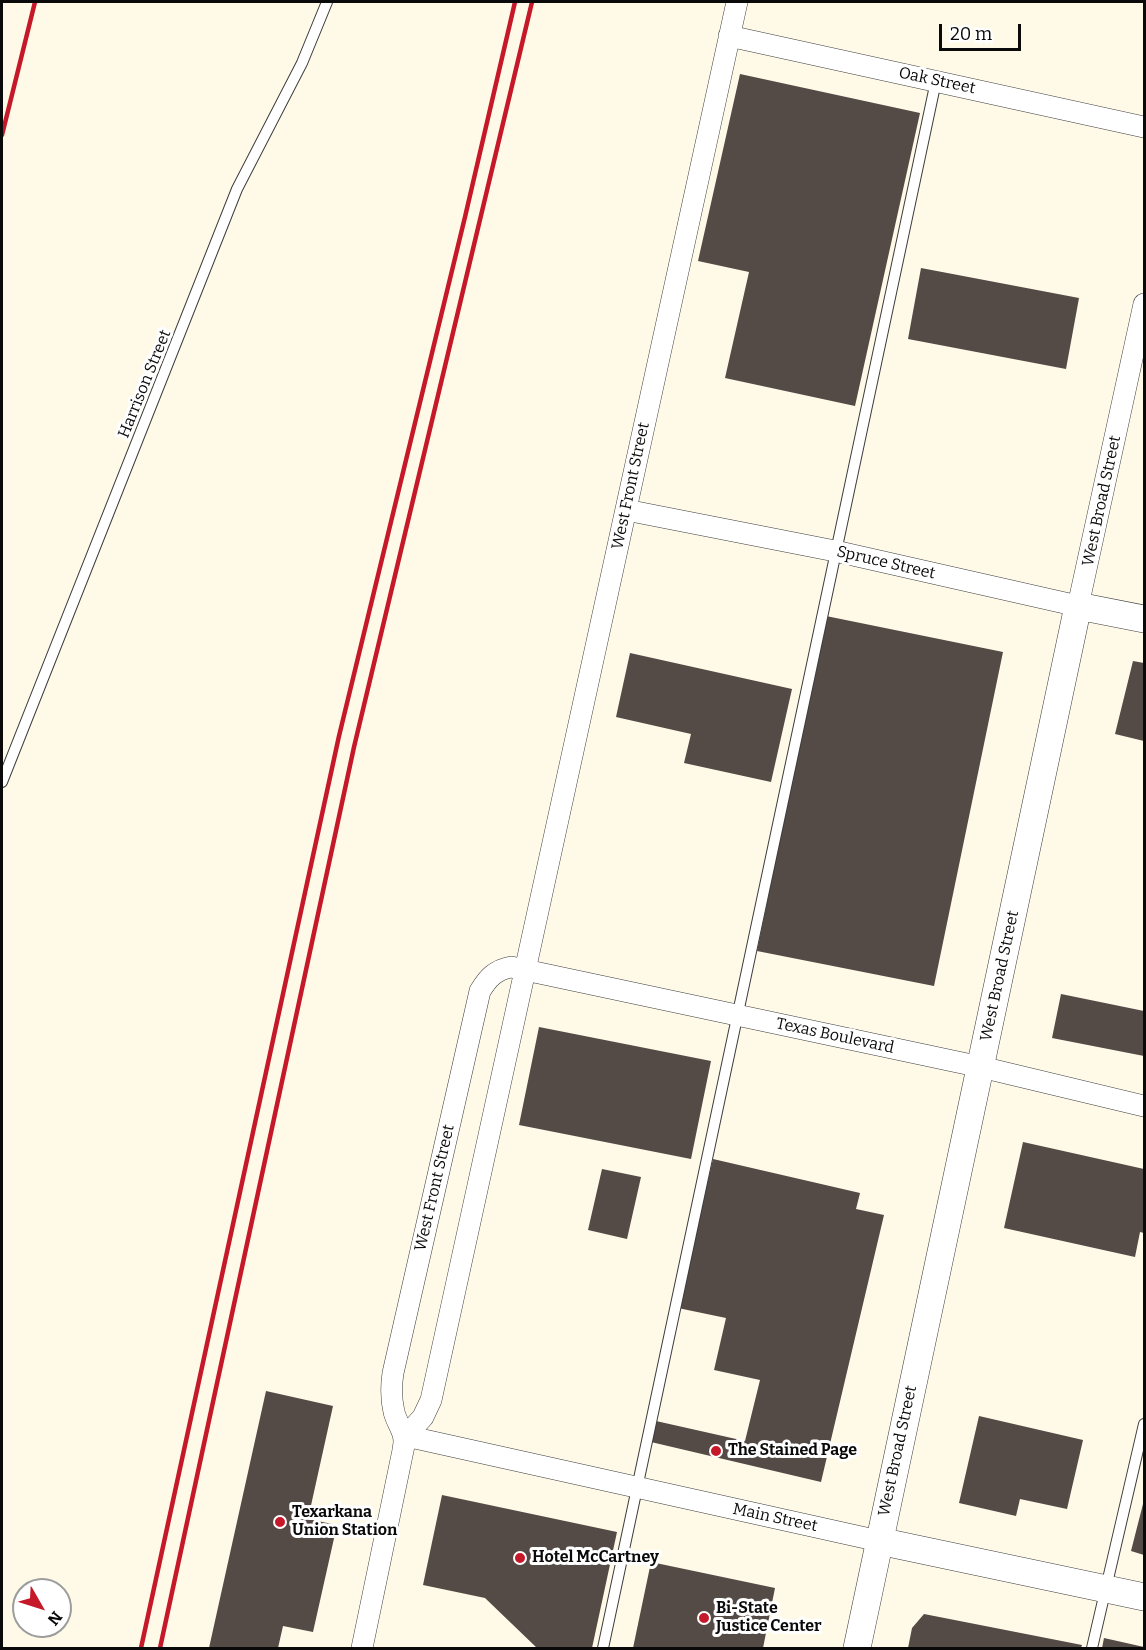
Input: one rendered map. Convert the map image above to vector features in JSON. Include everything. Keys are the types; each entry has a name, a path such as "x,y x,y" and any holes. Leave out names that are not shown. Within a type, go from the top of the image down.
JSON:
{"street":[{"name":"West Front Street","path":"362,1648 406,1436 423,1417 431,1400 737,2"},
{"name":"Oak Street","path":"729,36 1144,127"},
{"name":"West Broad Street","path":"857,1648 1144,304"},
{"name":"Spruce Street","path":"626,510 835,551 1144,619"},
{"name":"West Front Street","path":"406,1436 394,1410 391,1389 393,1373 480,991 486,981 501,969 524,970"},
{"name":"Texas Boulevard","path":"524,970 981,1067 1144,1106"},
{"name":"Main Street","path":"406,1436 1144,1597"}],"lane":[{"name":"Harrison Street","path":"2,782 237,189 302,63 327,2"},
{"path":"603,1648 936,81"},
{"path":"1092,1648 1144,1424"}],"building":[{"path":"740,74 920,113 855,406 725,378 749,272 698,261"},
{"path":"921,268 1079,298 1066,369 908,339"},
{"path":"826,616 1003,652 934,986 757,951"},
{"path":"630,653 792,689 771,782 684,763 691,734 616,717"},
{"path":"1133,661 1144,663 1144,741 1115,734"},
{"path":"1061,994 1144,1011 1144,1056 1052,1038"},
{"path":"539,1027 711,1061 691,1159 519,1125"},
{"path":"1023,1142 1144,1169 1144,1233 1140,1232 1135,1257 1004,1228"},
{"path":"713,1159 860,1193 856,1209 884,1215 821,1482 651,1442 656,1421 745,1441 760,1380 714,1370 726,1318 678,1308"},
{"path":"602,1169 641,1177 627,1239 588,1230"},
{"name":"Texarkana Union Station","path":"266,1391 333,1406 308,1519 337,1525 313,1632 283,1626 278,1648 209,1648"},
{"path":"979,1416 1083,1440 1067,1509 1020,1499 1016,1516 959,1503"},
{"name":"Hotel McCartney","path":"442,1495 617,1532 592,1648 537,1648 485,1598 423,1585"},
{"path":"1144,1500 1144,1555 1131,1551"},
{"name":"Bi-State Justice Center","path":"651,1562 775,1588 763,1648 633,1648"},
{"path":"924,1614 1082,1645 1081,1648 908,1648 912,1628"},
{"path":"1104,1638 1144,1647 1144,1648 1102,1648"}],"railway":[{"path":"2,135 35,2"},
{"path":"141,1648 339,736 515,2"},
{"path":"160,1648 354,747 532,2"}],"place":[{"name":"The Stained Page","path":"716,1451"},
{"name":"Texarkana Union Station","path":"280,1522"},
{"name":"Hotel McCartney","path":"520,1558"},
{"name":"Bi-State Justice Center","path":"704,1618"}]}
